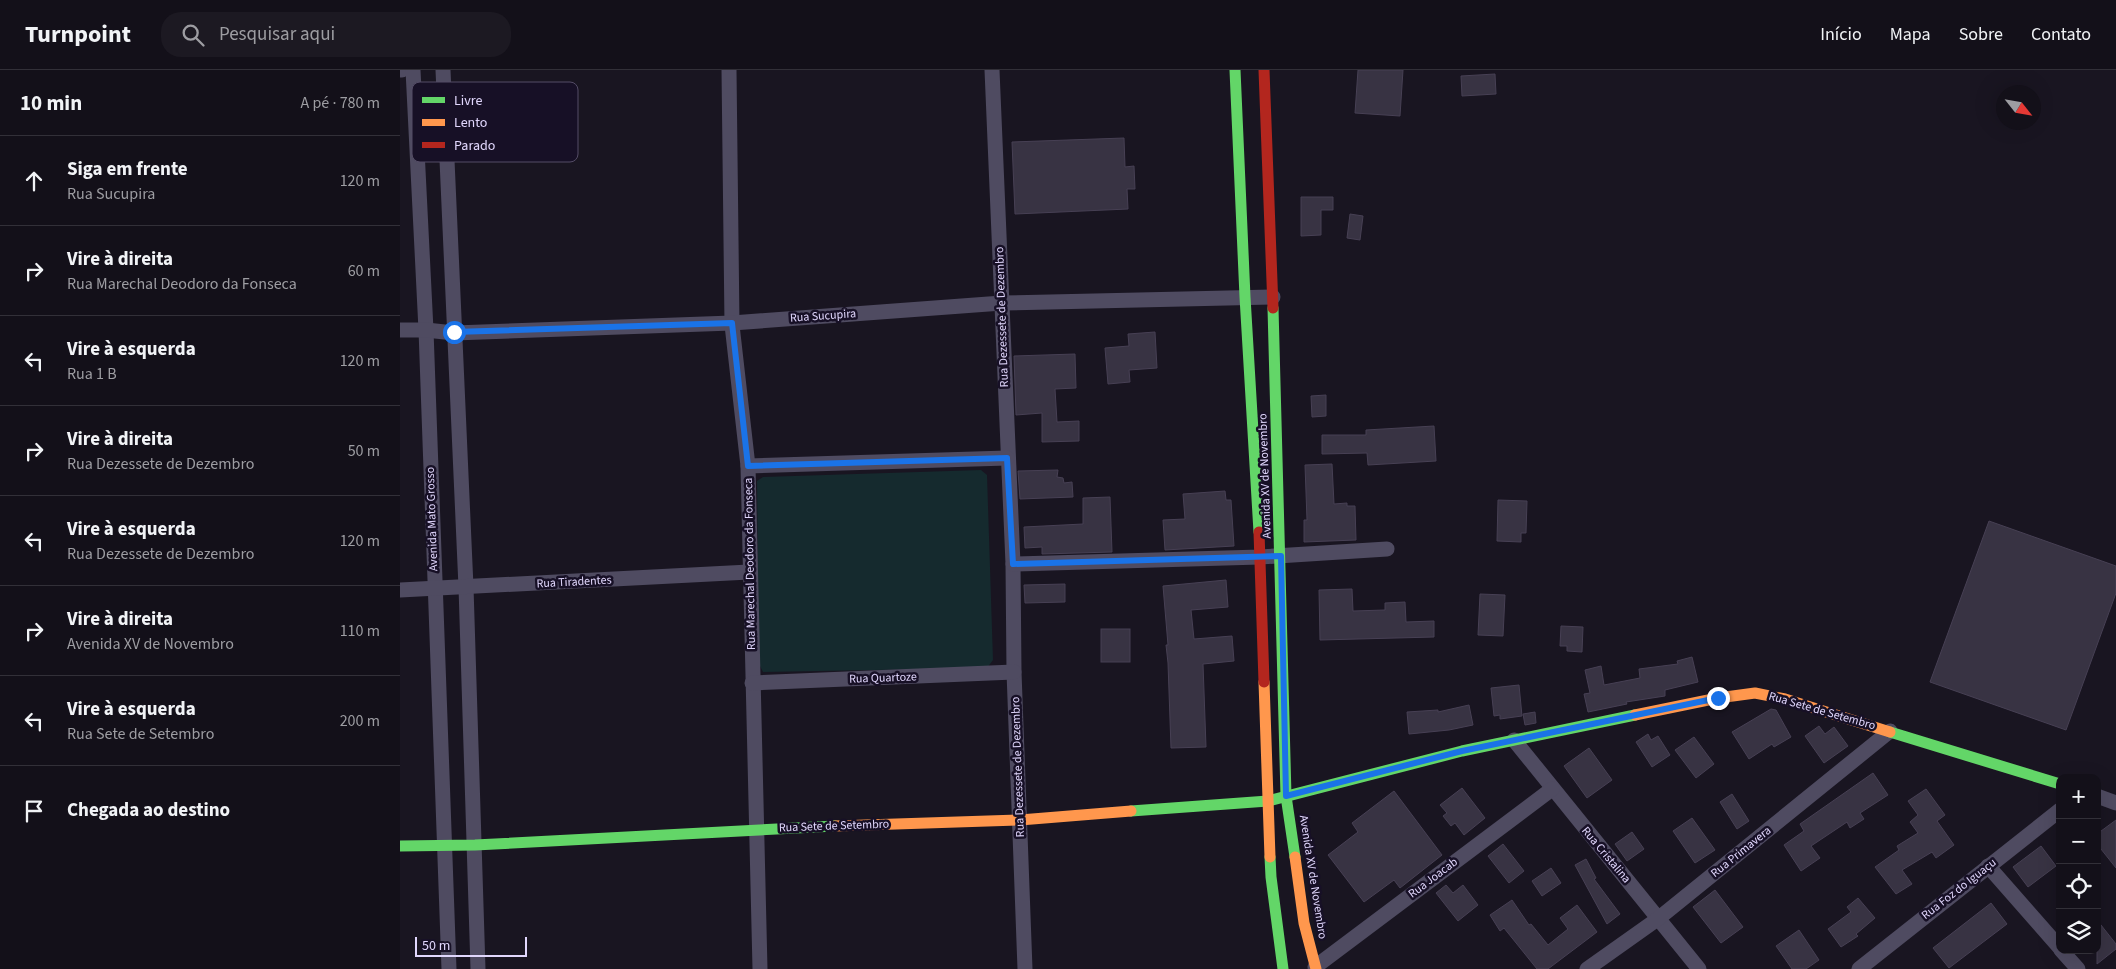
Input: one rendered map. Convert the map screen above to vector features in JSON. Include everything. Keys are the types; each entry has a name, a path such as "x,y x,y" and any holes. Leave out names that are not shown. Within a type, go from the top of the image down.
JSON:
{"main road":[{"name":"Avenida XV de Novembro","path":"1235,70 1245,297 1260,557 1271,877 1283,969"},
{"name":"Avenida XV de Novembro","path":"1264,70 1281,556 1286,796 1304,923 1315,968"},
{"name":"Rua Sete de Setembro","path":"400,846 475,845 756,829 1020,820 1268,801 1462,751 1718,698 1755,694 1785,699 2056,783"}],"street":[{"name":"Rua Marechal Deodoro da Fonseca","path":"729,70 732,323 748,466 749,572 760,969"},
{"name":"Rua Dezessete de Dezembro","path":"992,70 1013,564 1014,672 1025,969"},
{"name":"Avenida Mato Grosso","path":"418,162 426,330 449,969"},
{"path":"447,162 466,588 478,969"},
{"name":"Rua Sucupira","path":"400,330 454,332 732,323 1002,303 1273,297"},
{"path":"748,466 1007,458"},
{"path":"1013,564 1260,557 1387,549"},
{"name":"Rua Tiradentes","path":"400,590 434,590 749,572"},
{"name":"Rua Quartoze","path":"752,683 1014,672"},
{"name":"Rua Primavera","path":"1588,969 1659,918 1890,731"},
{"name":"Rua Cristalina","path":"1514,740 1552,790 1699,969"},
{"name":"Rua Joacab","path":"1315,968 1552,790"},
{"path":"2101,797 2116,802"},
{"name":"Rua Foz do Iguaçu","path":"1859,969 2056,813"},
{"path":"1988,866 2056,943"},
{"path":"2065,954 2078,969"}],"green space":[{"path":"981,470 987,475 993,660 987,668 763,672 759,664 757,481 763,477"}],"building":[{"path":"1358,70 1403,70 1400,116 1355,113"},
{"path":"1495,74 1496,94 1462,96 1461,76"},
{"path":"1124,138 1125,167 1134,166 1135,189 1127,189 1128,209 1015,214 1012,142"},
{"path":"1301,197 1333,197 1333,210 1321,210 1321,235 1301,236"},
{"path":"1350,214 1363,216 1360,240 1347,238"},
{"path":"1155,332 1157,368 1129,370 1130,382 1108,384 1105,348 1129,346 1128,334"},
{"path":"1075,354 1076,388 1055,389 1057,422 1079,421 1079,441 1042,442 1042,413 1016,415 1014,356"},
{"path":"1326,395 1326,416 1312,417 1311,396"},
{"path":"1434,426 1436,461 1368,465 1367,453 1322,454 1322,435 1366,435 1366,430"},
{"path":"1332,464 1334,504 1347,503 1347,506 1355,506 1356,540 1304,542 1304,520 1307,520 1305,465"},
{"path":"1058,470 1057,477 1063,478 1064,483 1072,482 1073,497 1020,499 1018,471"},
{"path":"1225,491 1226,500 1231,500 1234,546 1165,550 1163,520 1185,519 1183,494"},
{"path":"1110,497 1112,552 1042,554 1042,547 1025,548 1024,527 1083,524 1083,498"},
{"path":"1498,500 1527,501 1526,533 1521,533 1521,542 1497,541"},
{"path":"1989,521 2116,566 2116,593 2066,730 1930,682"},
{"path":"1226,580 1228,607 1191,610 1194,639 1232,636 1234,661 1203,664 1206,747 1171,748 1166,645 1168,645 1163,586"},
{"path":"1065,584 1065,602 1025,603 1024,585"},
{"path":"1352,589 1353,611 1385,610 1385,603 1405,602 1406,622 1434,621 1434,637 1320,640 1319,590"},
{"path":"1480,594 1505,595 1503,636 1478,635"},
{"path":"1561,626 1583,627 1582,652 1567,651 1567,646 1560,646"},
{"path":"1101,629 1130,629 1130,662 1101,662"},
{"path":"1692,657 1698,682 1665,690 1665,696 1626,702 1627,704 1588,712 1584,694 1590,693 1585,670 1601,666 1604,685 1640,678 1639,669 1678,664 1677,661"},
{"path":"1519,685 1522,716 1500,719 1500,715 1494,716 1491,688"},
{"path":"1469,705 1473,725 1449,730 1409,734 1407,712 1438,710 1438,712"},
{"path":"1771,709 1776,710 1791,737 1774,747 1772,744 1749,759 1732,732"},
{"path":"1535,712 1536,723 1525,725 1523,714"},
{"path":"1819,726 1825,734 1834,727 1848,746 1824,763 1805,736"},
{"path":"1648,734 1651,740 1658,736 1670,755 1652,767 1636,742"},
{"path":"1694,737 1714,764 1696,778 1675,750"},
{"path":"1589,748 1612,780 1587,798 1564,766"},
{"path":"1873,773 1888,795 1860,813 1864,819 1850,828 1847,822 1811,846 1820,858 1801,871 1784,845 1804,831 1800,824"},
{"path":"1462,788 1485,818 1464,835 1455,823 1451,826 1443,816 1447,813 1440,805"},
{"path":"1926,789 1945,815 1937,821 1954,845 1936,858 1932,852 1902,870 1912,884 1896,894 1875,867 1899,850 1897,846 1918,833 1910,822 1918,815 1908,801"},
{"path":"1394,791 1442,855 1400,888 1394,880 1364,902 1328,855 1358,832 1352,823"},
{"path":"1732,794 1749,821 1737,829 1720,802"},
{"path":"1692,818 1715,850 1695,863 1673,831"},
{"path":"2116,820 2116,868 2101,849 2101,831"},
{"path":"1632,832 1644,849 1627,861 1615,844"},
{"path":"1503,844 1524,871 1509,883 1488,856"},
{"path":"2041,846 2056,866 2028,887 2013,867"},
{"path":"1586,859 1596,878 1594,879 1620,914 1607,924 1575,865"},
{"path":"1551,868 1561,883 1542,896 1532,881"},
{"path":"1446,885 1453,893 1463,885 1478,905 1458,921 1436,893"},
{"path":"1715,890 1743,927 1721,943 1693,907"},
{"path":"1858,898 1875,918 1856,934 1858,936 1841,947 1828,929 1851,912 1847,907"},
{"path":"1512,900 1529,925 1531,924 1548,945 1568,929 1560,918 1577,905 1597,932 1548,969 1537,969 1504,928 1500,931 1490,915"},
{"path":"1991,903 2007,924 1949,968 1933,948"},
{"path":"2101,925 2116,944 2116,949 2097,964 2097,954 2101,954"},
{"path":"1799,930 1819,960 1806,969 1792,969 1776,946"}],"traffic: fast":[{"path":"1235,70 1245,297 1259,532"},
{"path":"1273,308 1286,796 1295,857"},
{"path":"1131,811 1268,801 1462,751 1635,715"},
{"path":"1890,732 2056,783"},
{"path":"400,846 475,845 835,826"},
{"path":"1270,857 1283,969"}],"traffic: slow":[{"path":"1264,682 1270,857"},
{"path":"1635,715 1718,698 1755,693 1785,699 1890,732"},
{"path":"835,826 1020,820 1131,811"},
{"path":"1295,857 1304,923 1316,969"}],"traffic: jam":[{"path":"1264,70 1273,308"},
{"path":"1259,532 1264,682"}],"route":[{"path":"454,332 732,323 748,466 1007,458 1013,564 1281,556 1286,796 1462,751 1718,698"}]}
